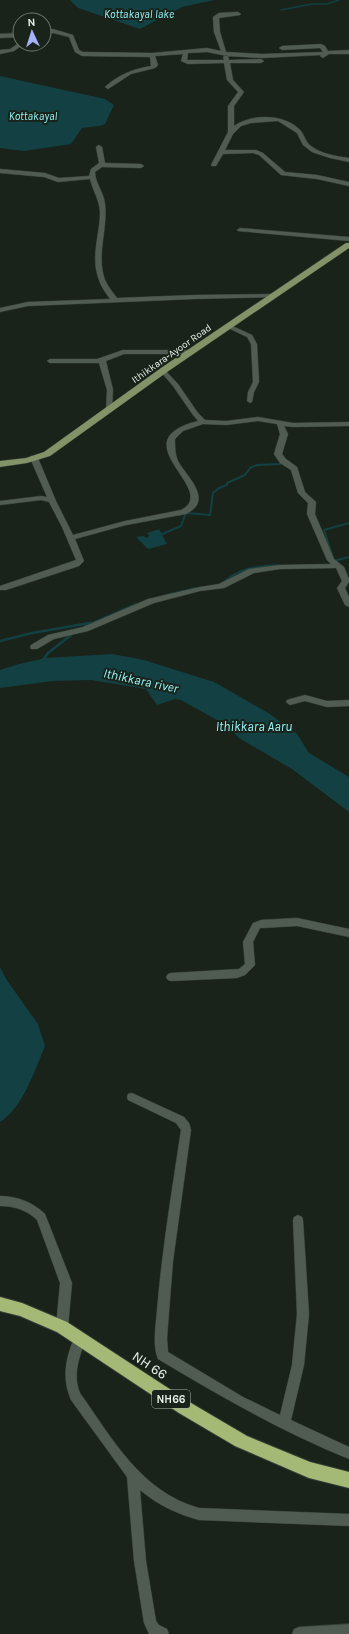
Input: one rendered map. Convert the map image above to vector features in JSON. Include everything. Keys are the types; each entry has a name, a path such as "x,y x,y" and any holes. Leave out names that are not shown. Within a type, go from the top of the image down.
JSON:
{"highway":[{"name":"NH 66","path":"0,1304 22,1310 62,1327 185,1408 241,1441 309,1470 349,1480"}],"main road":[{"name":"Ithikkara-Ayoor Road","path":"0,464 34,458 47,454 190,352 349,245"}],"street":[{"path":"231,132 231,106 241,92 230,80 229,68 226,63 225,53 217,32 215,19 219,15 238,14"},
{"path":"52,31 71,36 77,51 82,54 152,55 207,50 262,56 349,52"},
{"path":"0,41 0,36 12,35"},
{"path":"282,48 321,46 327,54"},
{"path":"0,52 12,50"},
{"path":"186,51 185,61 226,63 322,57 327,54"},
{"path":"108,87 124,74 142,69 153,68 152,55"},
{"path":"214,165 231,132 241,123 247,121 280,119 298,131 305,144 313,149 328,156 349,160"},
{"path":"99,147 101,165"},
{"path":"222,152 254,151 261,154 283,174 317,177 349,184"},
{"path":"115,301 102,279 99,263 100,238 104,219 102,201 95,188 92,177 94,170 101,165 141,166"},
{"path":"0,171 45,175 58,180 92,177"},
{"path":"240,230 349,239"},
{"path":"0,310 28,304 194,296 273,296"},
{"path":"228,326 250,336 254,344 256,382 251,392 250,401"},
{"path":"50,362 102,360 124,352 190,352"},
{"path":"102,360 110,390 109,410"},
{"path":"163,371 176,386 195,414 203,422"},
{"path":"71,538 124,523 184,512 190,509 194,504 194,489 190,480 175,462 171,449 171,439 173,434 182,428 203,422 226,423 258,419 293,425 349,424"},
{"path":"280,423 284,434 278,454 283,461 294,469 302,493 312,502 311,514 331,560 341,569 346,581 340,588 348,601"},
{"path":"3,588 79,563 80,560 71,538 52,501 34,458"},
{"path":"0,503 33,498 45,498 52,501"},
{"path":"34,647 51,637 85,629 151,601 200,589 221,586 252,572 280,567 337,566"},
{"path":"290,702 305,698 327,704 349,703"},
{"path":"171,977 237,974 242,972 250,965 248,942 256,926 261,924 297,922 349,933"},
{"path":"132,1098 180,1120 186,1126 167,1261 161,1338 162,1354 239,1401 349,1453"},
{"path":"0,1201 8,1201 18,1204 35,1211 41,1217 66,1283 62,1327"},
{"path":"284,1423 298,1365 303,1314 298,1220"},
{"path":"80,1338 70,1369 71,1388 80,1405 133,1475 162,1498 189,1512 199,1514 349,1520"},
{"path":"133,1475 140,1561 150,1623 154,1630 162,1634"},
{"path":"299,1634 349,1631"}],"water":[{"name":"Kottakayal lake","path":"70,0 214,0 182,7 140,29 78,8"},
{"name":"Kottakayal","path":"0,76 105,99 114,105 105,124 82,128 71,144 24,151 0,148"},
{"path":"159,529 167,544 148,549 136,537 143,536 147,538 149,536 147,533"},
{"name":"Ithikkara Aaru","path":"112,654 144,660 214,682 270,714 297,734 309,753 349,777 349,812 292,769 239,738 226,725 181,700 175,699 157,705 146,689 91,680 52,681 0,688 0,670 19,664 46,658"},
{"path":"0,967 6,979 38,1024 45,1046 21,1099 8,1116 0,1122"}],"waterway":[{"path":"281,10 312,4 327,4 339,0"},
{"path":"160,535 181,526 186,513 210,515 213,493 219,488 227,485 227,483 245,475 250,468 257,465 280,464"},
{"path":"349,523 324,530 334,561 349,557"},
{"path":"221,584 235,574 248,569 279,565"},
{"path":"166,595 196,588"},
{"path":"90,624 136,604"},
{"path":"0,641 32,633 90,623 86,624"},
{"path":"85,626 92,623"},
{"path":"43,660 48,653 71,635"}],"water label":[{"name":"Ithikkara river","path":"141,680"}]}
